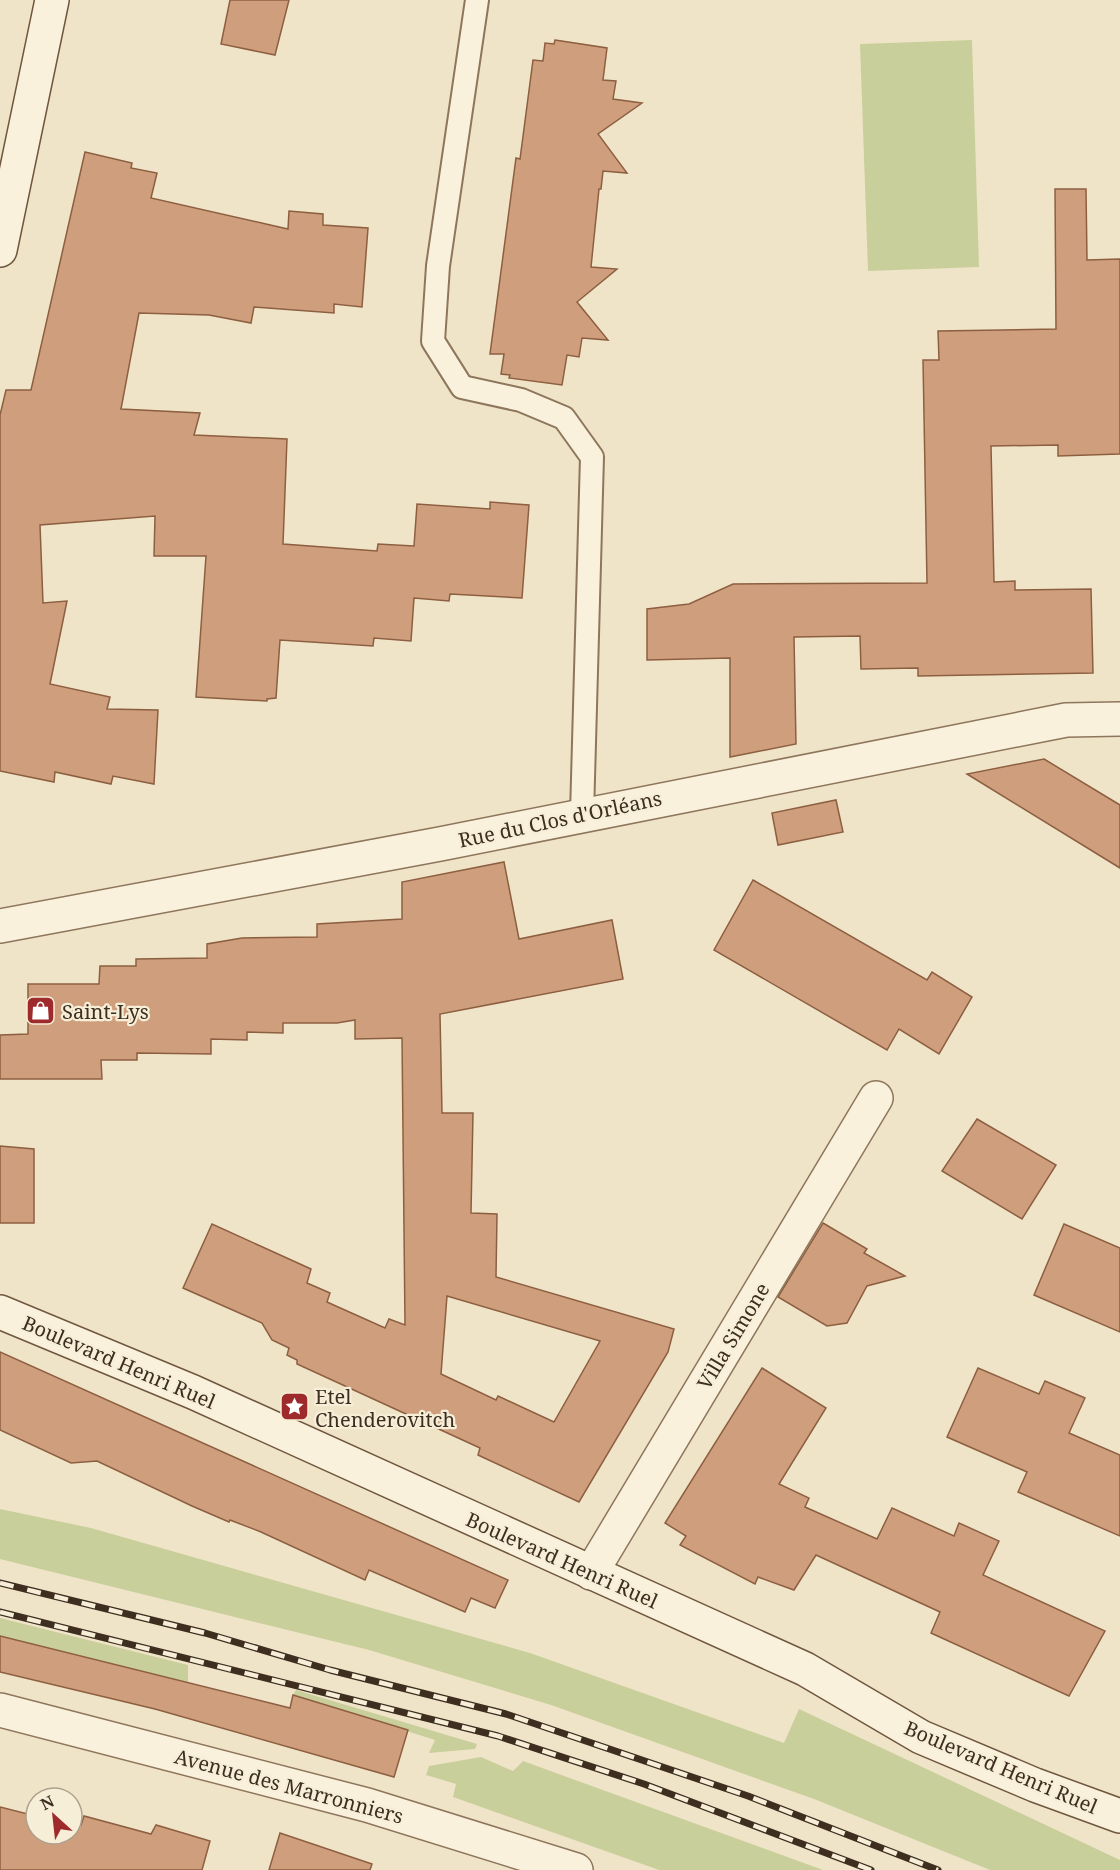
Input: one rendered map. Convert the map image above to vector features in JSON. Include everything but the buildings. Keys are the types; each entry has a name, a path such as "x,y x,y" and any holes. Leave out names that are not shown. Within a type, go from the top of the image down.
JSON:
{"street":[{"path":"0,250 52,0"},
{"name":"Rue du Clos d'Orléans","path":"0,926 440,844 582,814 1066,720 1120,718"},
{"name":"Villa Simone","path":"591,1573 876,1098"},
{"name":"Boulevard Henri Ruel","path":"0,1312 193,1392 806,1669 921,1737 1035,1785 1120,1816"},
{"name":"Avenue des Marronniers","path":"0,1710 367,1806 576,1870"}],"lane":[{"path":"477,0 438,266 433,341 462,387 521,400 564,418 592,457 582,814"}],"green space":[{"path":"972,40 979,267 868,271 860,44"},
{"path":"0,1509 91,1528 530,1653 784,1743 799,1709 1120,1860 1120,1870 990,1870 814,1799 551,1705 369,1650 0,1559"},
{"path":"0,1618 188,1665 188,1684 0,1636"},
{"path":"296,1690 477,1744 475,1749 429,1753 435,1740 293,1695"},
{"path":"481,1757 513,1771 523,1761 823,1870 659,1870 453,1797 456,1784 426,1775 429,1766"}],"railway":[{"path":"0,1583 205,1633 330,1670 506,1714 748,1796 938,1870"},
{"path":"0,1612 498,1736 644,1784 871,1870"}],"place":[{"name":"Saint-Lys","path":"41,1011"},
{"name":"Etel Chenderovitch","path":"294,1407"}]}
